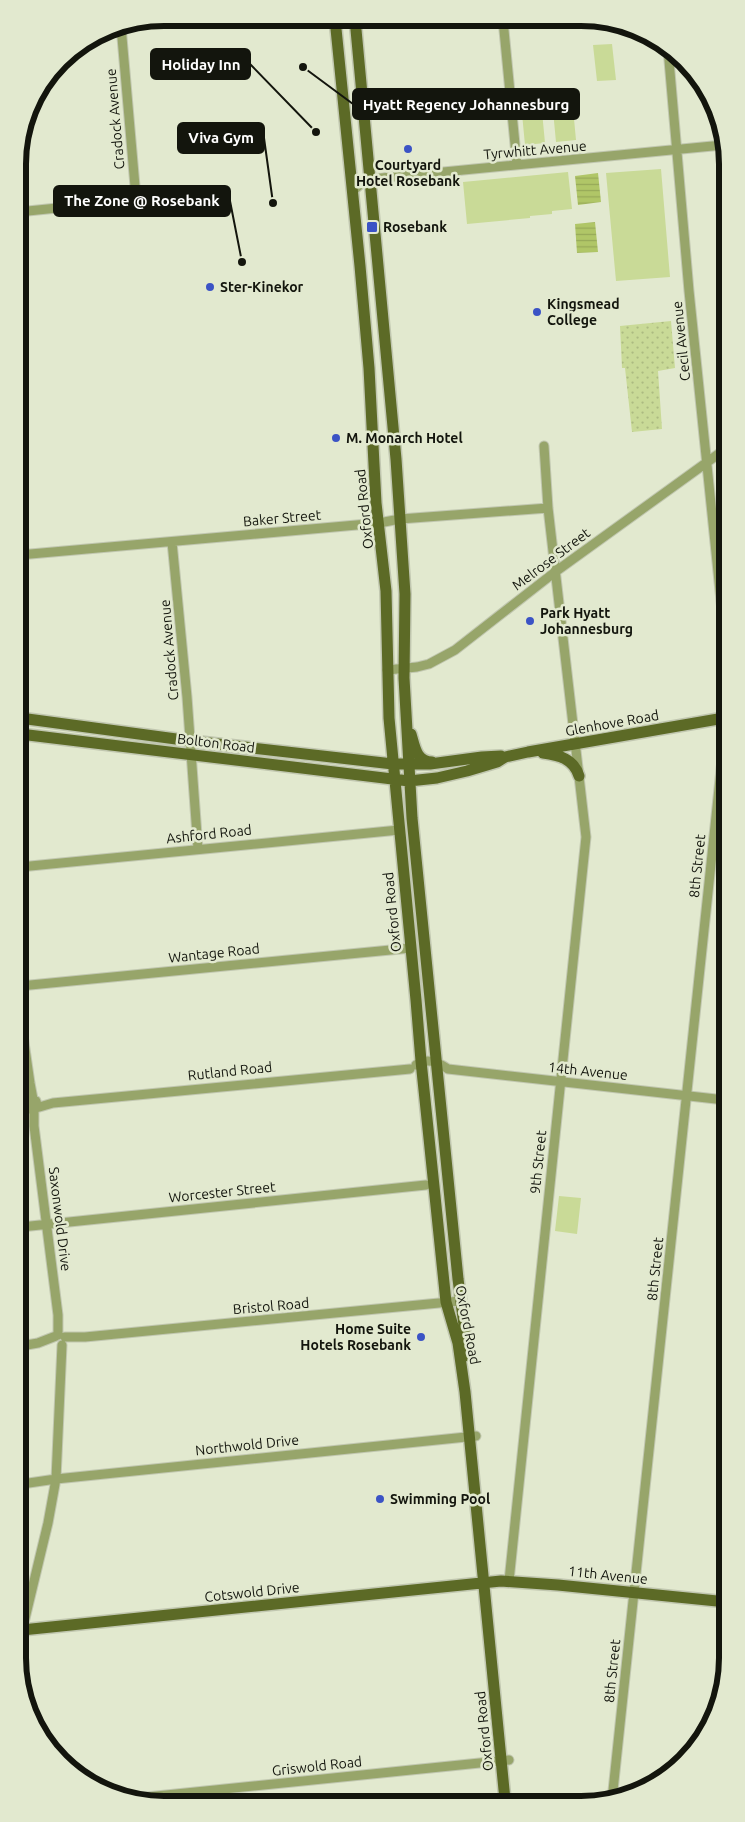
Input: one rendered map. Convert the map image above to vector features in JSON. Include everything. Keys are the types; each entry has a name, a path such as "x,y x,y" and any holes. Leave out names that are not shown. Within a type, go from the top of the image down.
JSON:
{"main road":[{"name":"Oxford Road","path":"336,26 365,327 379,523 386,591 387,670 393,764 396,780 432,1184 446,1302 458,1343 473,1436"},
{"name":"Oxford Road","path":"356,26 396,459 405,594 404,668 408,766 437,1061 443,1072 449,1188 489,1582 505,1761 506,1796"},
{"path":"406,715 415,748 421,759 430,762 453,762"},
{"name":"Bolton Road","path":"27,719 190,741 408,766"},
{"name":"Glenhove Road","path":"410,781 437,778 467,771 497,762 505,757 528,752 719,719"},
{"name":"Bolton Road","path":"27,735 410,781"},
{"path":"528,752 550,754 565,758 573,764 579,776"},
{"name":"Glenhove Road","path":"408,766 453,762 496,755 505,757"},
{"name":"11th Avenue","path":"489,1582 509,1582 718,1601"},
{"name":"Cotswold Drive","path":"26,1631 489,1582"},
{"name":"Oxford Road","path":"505,1761 512,1796"}],"street":[{"path":"505,26 517,165"},
{"name":"Cradock Avenue","path":"27,211 137,205 122,34"},
{"name":"Cecil Avenue","path":"669,59 689,291 719,575"},
{"name":"Tyrwhitt Avenue","path":"353,190 370,179 718,146"},
{"name":"9th Street","path":"509,1582 586,837 548,508 544,446"},
{"name":"Melrose Street","path":"387,670 429,664 450,653 555,572 719,454"},
{"name":"Baker Street","path":"27,554 548,508"},
{"name":"Cradock Avenue","path":"172,542 198,849"},
{"name":"8th Street","path":"613,1792 719,793"},
{"name":"Ashford Road","path":"27,866 399,830"},
{"name":"Wantage Road","path":"26,985 410,948"},
{"name":"Saxonwold Drive","path":"26,1059 30,1084 29,1105 34,1126 58,1315 61,1322 61,1368 56,1479 48,1523 26,1614"},
{"path":"422,1076 410,1069 421,1062 437,1061"},
{"name":"Rutland Road","path":"29,1105 410,1069"},
{"name":"14th Avenue","path":"422,1076 443,1072 561,1082 718,1099"},
{"path":"432,1184 448,1176"},
{"path":"432,1184 449,1188"},
{"name":"Worcester Street","path":"26,1226 432,1184"},
{"name":"Bristol Road","path":"26,1345 60,1340 78,1340 85,1337 460,1300"},
{"name":"Northwold Drive","path":"26,1483 473,1436"},
{"name":"Griswold Road","path":"161,1796 505,1761"}],"shaded area":[{"path":"612,44 616,80 597,81 593,45"},
{"path":"572,98 576,140 556,142 552,100"},
{"path":"541,101 545,143 525,145 521,103"},
{"path":"661,169 670,277 616,281 606,173"},
{"path":"568,172 572,209 552,211 552,214 530,216 530,218 467,224 463,182"},
{"path":"598,173 601,202 578,205 575,176"},
{"path":"595,222 598,252 577,253 575,224"},
{"path":"671,321 675,368 658,371 662,429 632,432 625,368 622,368 620,326"},
{"path":"559,1196 581,1198 577,1234 555,1231"}],"place":[{"name":"Hyatt Regency Johannesburg","path":"303,67"},
{"name":"Holiday Inn","path":"316,132"},
{"name":"Courtyard Hotel Rosebank","path":"408,149"},
{"name":"Viva Gym","path":"273,203"},
{"name":"Rosebank","path":"372,227"},
{"name":"The Zone @ Rosebank","path":"242,262"},
{"name":"Ster-Kinekor","path":"210,287"},
{"name":"Kingsmead College","path":"537,312"},
{"name":"M. Monarch Hotel","path":"336,438"},
{"name":"Park Hyatt Johannesburg","path":"530,621"},
{"name":"Home Suite Hotels Rosebank","path":"421,1337"},
{"name":"Swimming Pool","path":"380,1499"}]}
